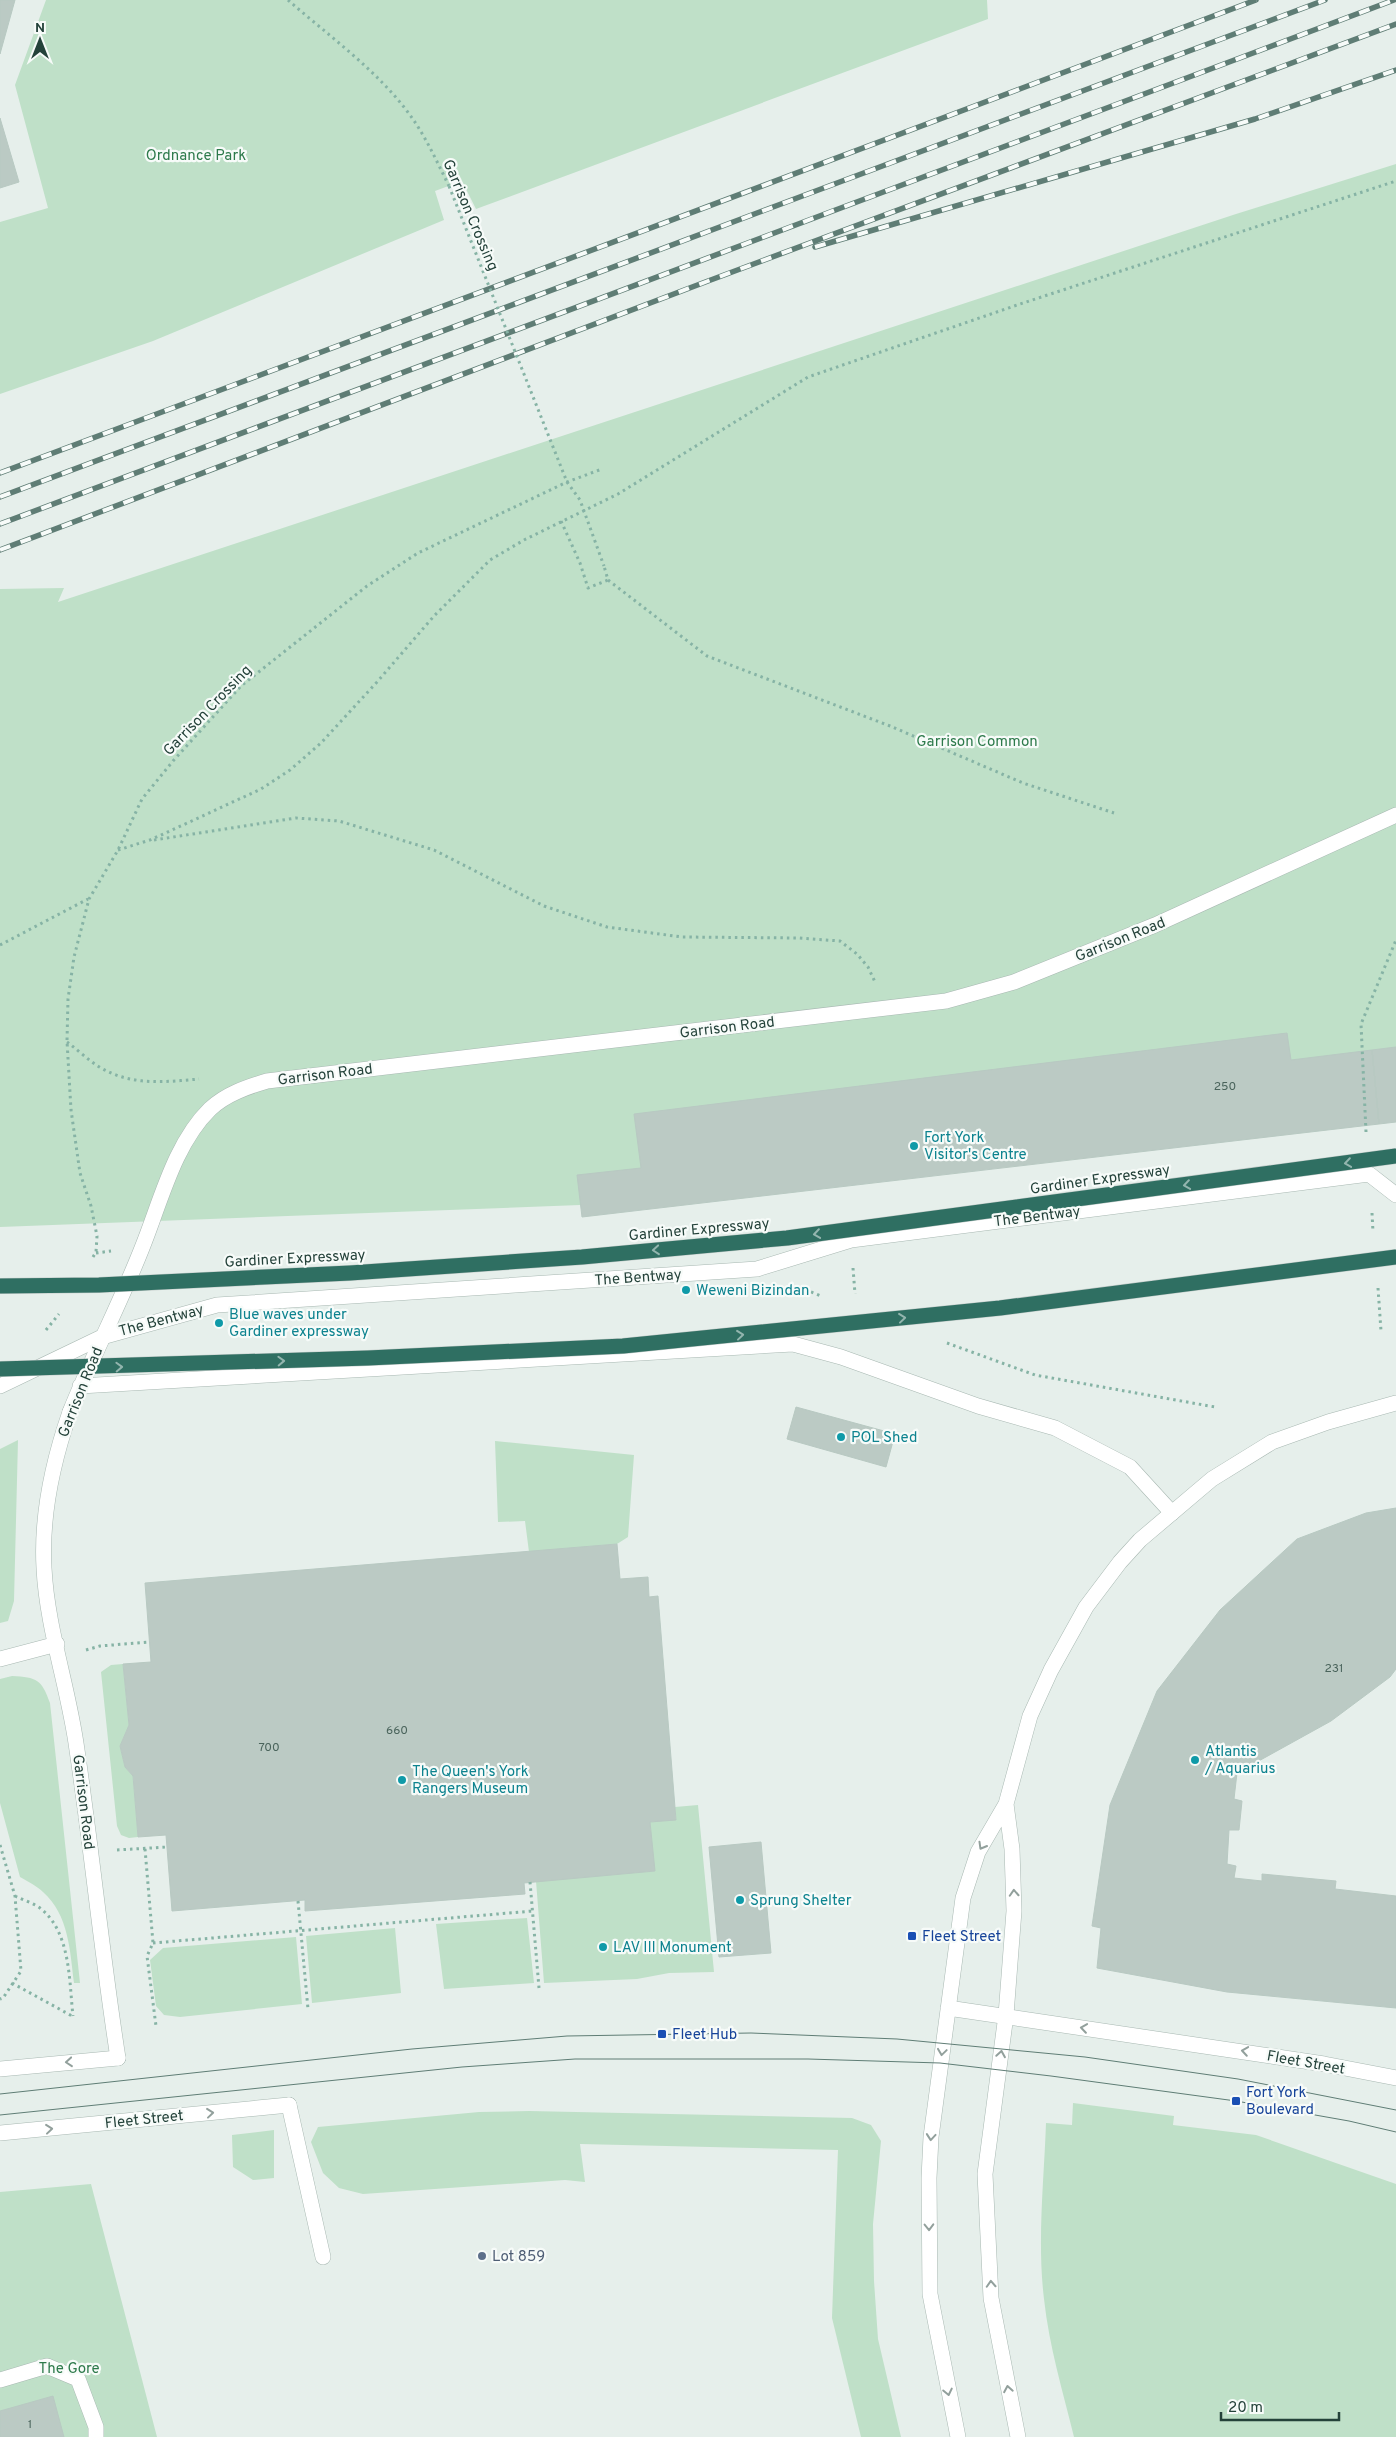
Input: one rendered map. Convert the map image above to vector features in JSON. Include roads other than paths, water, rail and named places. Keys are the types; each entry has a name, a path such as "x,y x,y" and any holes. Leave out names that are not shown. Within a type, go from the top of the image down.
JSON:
{"highway":[{"name":"Gardiner Expressway","path":"0,1286 99,1285 350,1273 582,1257 787,1238 1396,1156"},
{"path":"0,1369 348,1359 623,1346 1000,1308 1396,1257"}],"street":[{"name":"Garrison Road","path":"0,2069 118,2058 77,1748 49,1609 44,1567 45,1526 55,1453 80,1386 142,1250 168,1177 183,1145 210,1109 242,1088 277,1080 946,1001 1014,982 1155,925 1396,815"},
{"name":"The Bentway","path":"0,1386 102,1336 217,1305 757,1269 851,1240 1369,1174 1396,1195"},
{"path":"80,1386 793,1344 841,1357 978,1406 1055,1428 1130,1468 1172,1513"},
{"path":"958,2437 930,2294 930,2152 963,1898 978,1852 1006,1804 1030,1716 1070,1631 1120,1562 1140,1540 1212,1479 1272,1442 1328,1422 1396,1403"},
{"path":"0,1659 58,1651"},
{"path":"1006,1804 1012,1849 1014,1911 1006,2016 986,2174 991,2298 1018,2437"},
{"name":"Fleet Street","path":"948,2008 1324,2064 1396,2078"},
{"name":"Fleet Street","path":"0,2134 289,2105 323,2257"},
{"path":"0,2380 47,2366 78,2380 96,2427 96,2437"}],"tram line":[{"path":"0,2094 412,2049 567,2036 751,2033 897,2039 1085,2057 1238,2079 1396,2110"},
{"path":"0,2115 462,2067 575,2059 808,2059 940,2063 1051,2076 1236,2101 1349,2121 1396,2132"}],"railway":[{"path":"0,473 1256,0"},
{"path":"0,497 1325,0"},
{"path":"0,524 1394,0"},
{"path":"0,550 708,281 1396,24"},
{"path":"815,247 1255,119 1396,70"}],"place":[{"name":"Fort York Visitor's Centre","path":"914,1146"},
{"name":"Weweni Bizindan","path":"686,1290"},
{"name":"Blue waves under Gardiner expressway","path":"219,1323"},
{"name":"POL Shed","path":"841,1437"},
{"name":"Atlantis / Aquarius","path":"1195,1760"},
{"name":"The Queen's York Rangers Museum","path":"402,1780"},
{"name":"Sprung Shelter","path":"740,1900"},
{"name":"Fleet Street","path":"912,1936"},
{"name":"LAV III Monument","path":"603,1947"},
{"name":"Fleet Hub","path":"662,2034"},
{"name":"Fort York Boulevard","path":"1236,2101"},
{"name":"Lot 859","path":"482,2256"}],"park label":[{"name":"Ordnance Park","path":"196,155"},
{"name":"Garrison Common","path":"977,741"},
{"name":"The Gore","path":"69,2368"}]}
